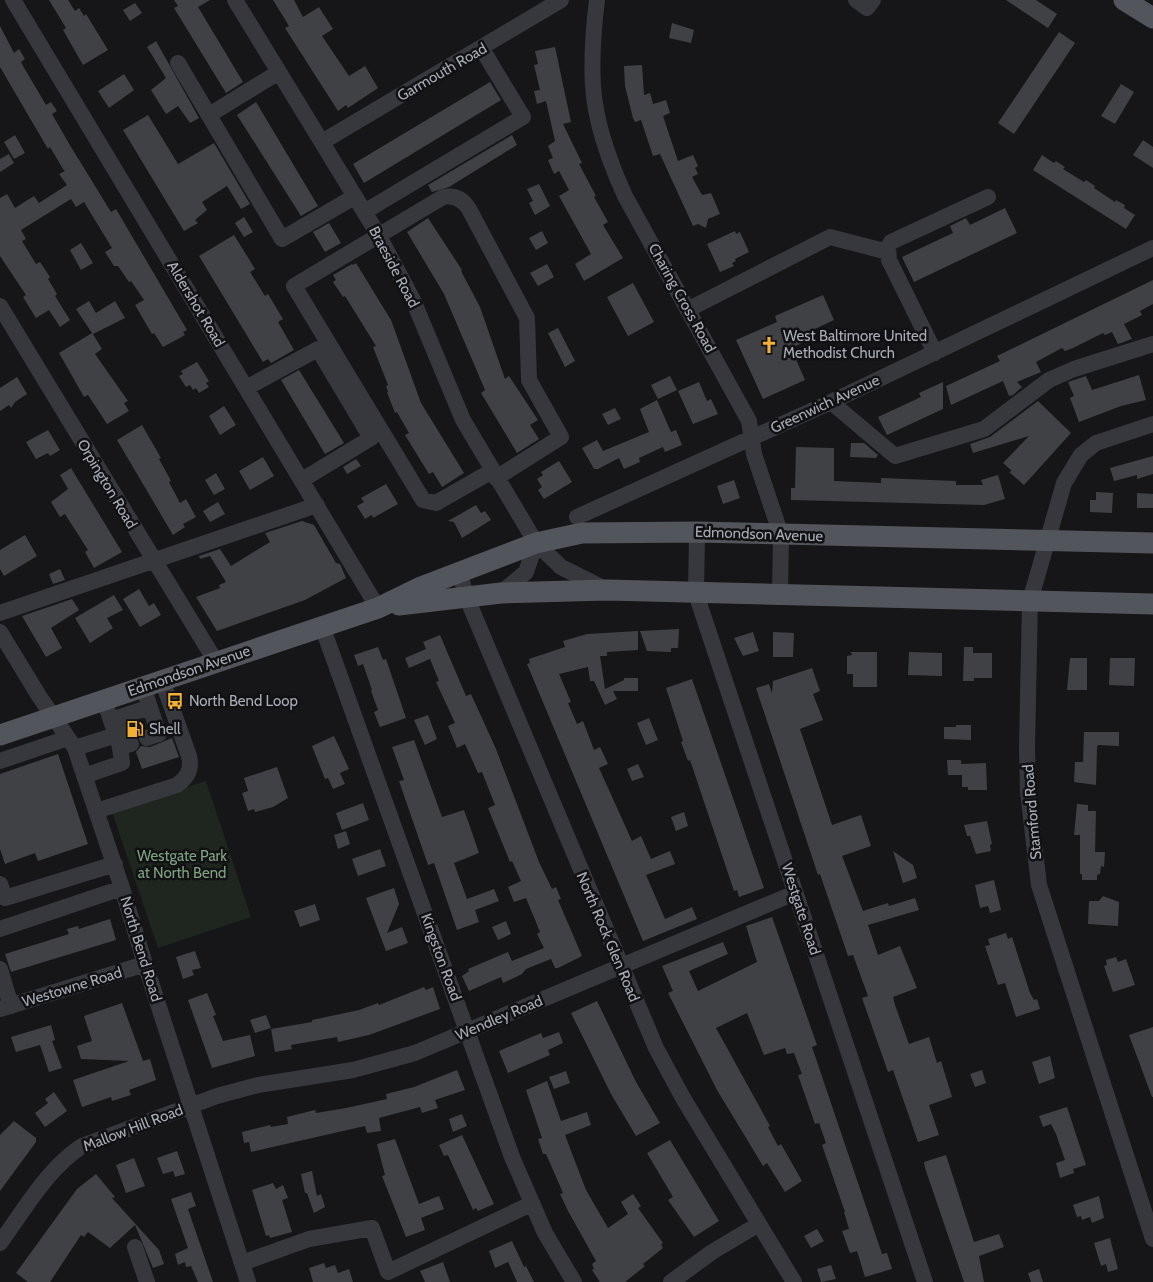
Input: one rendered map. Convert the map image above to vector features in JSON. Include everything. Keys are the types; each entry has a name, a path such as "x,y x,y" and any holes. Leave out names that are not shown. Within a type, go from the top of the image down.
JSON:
{"main road":[{"path":"1124,0 1153,18"},
{"name":"Edmondson Avenue","path":"0,735 53,717 118,729 152,684 378,608 421,587 536,543 582,533 697,532 1153,543"},
{"name":"Edmondson Avenue","path":"378,608 501,593 606,590 696,594 1153,604"}],"street":[{"name":"Aldershot Road","path":"13,0 378,608"},
{"name":"Braeside Road","path":"235,0 379,236 413,300 463,420 536,543 561,567 606,590"},
{"name":"Garmouth Road","path":"322,142 482,49 560,0"},
{"name":"Charing Cross Road","path":"597,0 591,48 591,76 599,129 610,162 626,196 749,421 754,454 781,535 780,596"},
{"path":"856,0 867,8 873,0"},
{"path":"364,212 523,117 482,49"},
{"path":"178,63 282,239 354,196"},
{"path":"209,115 279,72"},
{"path":"450,195 465,202 527,318 529,380 561,437 436,503 423,500 294,286 379,236 443,197 450,195"},
{"path":"936,353 889,260 888,252 891,242 988,197"},
{"path":"689,309 830,237 888,252"},
{"name":"Greenwich Avenue","path":"577,517 936,353 1153,248"},
{"name":"Orpington Road","path":"0,306 216,662"},
{"path":"831,402 895,456 984,429 1049,380 1074,369 1153,344"},
{"path":"246,388 318,349 371,438 302,480"},
{"name":"Stamford Road","path":"1153,424 1096,443 1081,455 1064,483 1030,601 1028,792 1038,885 1153,1239"},
{"path":"0,614 153,560 317,506"},
{"name":"Westgate Road","path":"697,532 696,594 925,1282"},
{"path":"501,593 526,572 536,543"},
{"name":"North Rock Glen Road","path":"460,573 466,596 656,1048 683,1098 794,1282"},
{"name":"Kingston Road","path":"322,626 531,1204 557,1255 574,1282"},
{"name":"North Bend Road","path":"0,632 71,743 84,776 122,888 248,1282"},
{"path":"0,761 118,729 149,723 152,684"},
{"path":"96,811 177,785 184,780 191,766 189,756 152,684"},
{"path":"84,776 122,763 118,729"},
{"path":"0,884 5,898 114,864"},
{"path":"0,929 122,888"},
{"name":"Wendley Road","path":"191,1106 258,1085 353,1070 388,1061 468,1031 795,893"},
{"name":"Westowne Road","path":"5,1007 145,964"},
{"path":"0,969 5,1007"},
{"name":"Mallow Hill Road","path":"0,1243 54,1168 67,1156 106,1136 191,1106"},
{"path":"242,1263 309,1240 372,1228 388,1272 531,1204"},
{"path":"671,1282 712,1252 758,1224"},
{"path":"135,1247 146,1282"}],"green space":[{"name":"Westgate Park at North Bend","path":"206,781 251,917 158,948 112,812"}],"building":[{"path":"49,0 68,0 75,11 79,8 84,16 86,14 108,50 83,65 63,30 66,28"},
{"path":"174,0 210,0 198,7 243,82 226,93 174,8 178,6"},
{"path":"273,0 294,0 303,17 319,7 333,29 322,36 349,76 365,66 378,88 348,108 346,105 338,111 285,28 289,26"},
{"path":"1006,0 1036,0 1057,14 1048,28"},
{"path":"135,3 142,13 130,21 123,10"},
{"path":"672,23 694,30 691,43 669,38"},
{"path":"0,26 14,53 19,49 25,59 21,62 46,105 51,102 57,111 52,114 111,212 116,209 187,330 183,332 185,335 163,347 154,333 152,334 135,305 144,300 131,281 129,282 118,266 114,266 105,252 112,248 84,202 76,207 71,199 21,230 26,239 22,241 36,264 40,262 50,277 48,279 57,294 55,296 70,320 60,327 49,310 36,318 23,297 26,295 0,256 0,198 7,194 15,208 34,196 39,203 67,185 59,174 65,171 50,147 48,149 0,67"},
{"path":"1059,32 1075,43 1014,134 998,123"},
{"path":"156,41 199,118 190,123 178,106 166,114 151,90 166,78 147,47"},
{"path":"555,47 571,122 563,124 582,163 579,164 596,196 594,197 608,222 603,225 623,258 584,281 575,264 591,254 559,196 569,190 559,171 554,174 548,160 553,158 548,146 555,141 546,101 537,104 534,91 540,90 534,65 538,64 535,51"},
{"path":"642,65 644,95 650,93 653,104 666,100 670,113 663,116 678,161 693,155 698,166 695,168 698,174 692,177 702,195 711,193 720,214 708,219 706,228 698,224 693,226 660,154 653,156 641,120 635,122 633,118 625,86 624,66"},
{"path":"124,74 134,90 109,108 98,91"},
{"path":"490,82 501,100 364,183 353,164"},
{"path":"1121,84 1134,92 1115,124 1101,116"},
{"path":"256,102 318,206 301,216 237,115"},
{"path":"148,115 178,164 214,143 250,204 241,209 227,186 202,202 207,210 195,220 198,223 184,231 123,130"},
{"path":"15,135 25,153 14,159 4,142"},
{"path":"512,135 517,145 449,187 432,192 428,185"},
{"path":"1143,140 1153,147 1153,168 1133,155"},
{"path":"9,154 14,163 0,172 0,159"},
{"path":"1042,155 1054,163 1056,161 1065,167 1063,169 1084,182 1086,180 1095,186 1094,188 1115,202 1116,200 1125,205 1124,208 1135,215 1126,229 1033,170"},
{"path":"539,184 550,206 535,215 529,203 533,201 527,189"},
{"path":"1005,208 1017,233 914,282 902,257 953,233 950,226 966,218 970,225"},
{"path":"244,217 253,232 244,237 235,223"},
{"path":"428,218 462,270 480,307 505,379 509,376 538,420 530,425 539,439 517,453 481,393 485,390 444,294 407,232"},
{"path":"329,223 341,243 325,252 313,232"},
{"path":"542,231 548,243 536,250 529,238"},
{"path":"735,231 736,234 740,232 749,252 735,259 736,261 732,263 734,266 720,272 707,244"},
{"path":"234,235 255,269 250,272 265,296 268,294 283,319 278,322 294,350 271,363 268,359 263,362 199,256"},
{"path":"81,243 93,263 81,270 70,250"},
{"path":"356,263 391,320 421,403 464,473 442,487 433,472 429,474 405,435 409,433 397,412 395,413 387,392 386,386 388,385 373,347 376,346 345,296 343,297 333,282 336,280 333,275"},
{"path":"547,264 554,277 538,286 530,273"},
{"path":"1153,280 1153,304 1140,311 1142,315 1124,324 1132,339 1118,344 1112,332 1105,335 1103,333 1065,351 1062,348 1036,362 1041,372 1017,382 1022,387 1013,395 1009,396 1003,381 951,405 946,386 1000,361 997,356"},
{"path":"633,283 654,322 628,336 607,297"},
{"name":"West Baltimore United Methodist Church","path":"823,295 834,320 804,334 807,341 791,348 805,380 763,399 736,340 777,322 775,316"},
{"path":"89,301 96,313 115,301 125,318 93,334 102,349 95,354 128,401 124,403 129,411 107,424 88,395 84,397 59,353 92,333 76,309"},
{"path":"558,328 575,361 565,367 548,333"},
{"path":"197,362 209,381 206,383 209,387 199,393 196,388 193,390 190,385 186,387 179,376 183,374 181,371"},
{"path":"299,370 344,443 325,454 281,380"},
{"path":"1139,375 1146,400 1121,406 1079,422 1070,398 1074,396 1068,382 1086,376 1092,390"},
{"path":"670,376 677,390 658,399 651,385"},
{"path":"17,377 27,394 15,402 11,408 9,405 0,411 0,388"},
{"path":"699,382 707,401 711,399 718,414 693,424 678,391"},
{"path":"943,382 943,409 887,435 878,417 921,397 919,393"},
{"path":"657,400 671,432 676,430 682,445 665,452 663,447 639,458 640,462 624,469 619,458 598,469 594,469 582,448 597,440 603,451 649,432 640,409"},
{"path":"1038,401 1071,433 1024,485 1009,472 1012,471 1003,463 1029,436 973,453 970,444 990,437"},
{"path":"224,406 236,425 220,435 209,416"},
{"path":"615,408 621,419 608,425 602,414"},
{"path":"142,425 161,458 159,459 180,503 186,499 196,517 183,524 185,527 173,535 117,440"},
{"path":"48,430 60,450 50,456 48,453 36,459 26,442"},
{"path":"851,443 864,443 878,455 876,458 850,457"},
{"path":"796,447 834,448 834,481 881,483 881,478 956,481 956,485 983,485 981,480 998,475 1005,499 984,505 791,500 791,488 795,488"},
{"path":"1153,456 1153,474 1137,479 1137,475 1114,481 1110,468"},
{"path":"263,457 274,476 250,490 239,471"},
{"path":"356,459 361,466 347,474 343,467"},
{"path":"559,461 572,482 544,499 538,490 542,487 537,479 543,475 541,472"},
{"path":"71,468 122,552 94,568 85,552 88,550 65,514 60,517 51,502 68,489 60,475"},
{"path":"216,473 225,489 214,495 205,480"},
{"path":"734,480 740,498 723,504 717,486"},
{"path":"386,484 398,504 373,518 372,515 365,519 357,506 364,502 361,498"},
{"path":"1096,492 1113,493 1112,513 1090,512 1090,500 1096,500"},
{"path":"1137,493 1153,494 1153,508 1137,508"},
{"path":"218,502 225,514 210,522 203,511"},
{"path":"476,505 481,513 485,511 491,520 462,538 454,522 448,521"},
{"path":"302,521 314,525 336,563 340,564 346,578 305,600 217,631 196,597 220,588 219,585 226,582 210,556 200,559 199,556 220,549 231,566 270,542 265,533"},
{"path":"25,535 37,556 4,576 0,569 0,550"},
{"path":"60,569 65,580 53,584 49,574"},
{"path":"139,589 149,606 154,603 161,615 140,627 123,599"},
{"path":"114,595 123,610 107,618 113,628 90,643 75,618"},
{"path":"72,599 79,610 51,628 62,648 46,657 22,616"},
{"path":"679,629 678,648 671,648 671,652 647,651 640,631"},
{"path":"638,631 638,650 607,652 607,656 600,656 605,689 624,680 624,678 638,678 638,691 613,691 617,699 605,705 594,681 590,681 588,667 559,674 571,702 568,703 577,724 583,721 594,750 600,747 608,764 599,768 632,841 641,836 651,859 670,851 675,864 646,875 665,919 692,907 697,919 643,941 527,664 530,663 529,659 565,647 563,641 587,634"},
{"path":"753,632 759,651 743,656 734,638"},
{"path":"773,632 794,633 793,657 773,657"},
{"path":"440,635 466,696 471,694 496,749 539,862 552,889 556,887 561,899 558,900 582,956 558,968 555,968 551,959 526,969 522,974 503,983 501,977 469,991 462,976 469,971 468,969 508,952 512,961 544,948 537,934 540,932 526,898 514,902 508,887 521,881 512,861 510,862 488,808 495,805 482,772 478,773 465,744 457,748 448,726 455,723 436,682 439,681 430,659 409,668 405,658 426,649 423,642"},
{"path":"378,647 383,660 386,659 406,718 380,727 374,712 378,710 363,664 358,666 354,655"},
{"path":"964,647 973,647 973,653 992,653 992,678 974,678 974,681 963,681"},
{"path":"851,652 877,652 877,687 853,687 853,674 847,674 847,656 852,655"},
{"path":"909,652 942,653 942,676 908,675"},
{"path":"1070,658 1087,658 1087,690 1067,690"},
{"path":"1110,658 1135,658 1134,686 1109,685"},
{"path":"812,668 820,691 813,694 823,720 800,729 832,825 861,815 871,846 842,856 863,911 888,903 889,906 915,898 919,910 868,925 878,955 900,946 917,988 893,997 895,1005 909,1044 929,1037 937,1063 941,1061 952,1097 929,1105 939,1135 918,1142 893,1070 888,1072 862,998 868,996 853,955 848,956 820,874 818,875 756,688 769,684 772,693 773,681"},
{"path":"692,679 764,888 739,897 737,890 734,891 690,760 688,761 681,742 683,741 666,688"},
{"path":"428,715 437,739 425,745 414,720"},
{"path":"649,718 658,740 646,745 637,723"},
{"path":"141,721 144,729 137,736 131,724"},
{"path":"956,725 971,725 971,740 944,739 944,727 956,727"},
{"path":"1084,732 1119,732 1119,746 1098,745 1097,747 1096,785 1074,782 1075,762 1083,762"},
{"path":"334,736 349,769 340,773 345,784 333,789 328,778 325,779 312,746"},
{"path":"172,738 179,757 142,769 136,752 141,746 150,747"},
{"path":"414,740 442,817 464,810 479,853 454,863 467,899 494,889 499,901 475,910 479,922 457,930 434,863 428,865 399,781 404,780 392,747"},
{"path":"58,754 88,844 38,861 35,853 5,864 0,849 0,774"},
{"path":"947,760 961,760 961,764 986,763 987,790 968,790 968,787 962,787 962,775 948,775"},
{"path":"638,764 644,777 632,781 627,769"},
{"path":"277,767 288,798 273,807 255,812 254,809 248,811 242,793 248,791 244,778"},
{"path":"363,803 369,820 342,830 336,813"},
{"path":"1077,804 1088,805 1088,811 1096,811 1095,852 1105,852 1104,867 1101,866 1097,880 1082,880 1082,874 1080,874 1080,835 1074,835"},
{"path":"684,812 688,826 676,831 671,817"},
{"path":"987,821 992,844 990,845 991,851 976,854 964,825"},
{"path":"346,831 350,844 338,849 334,835"},
{"path":"380,849 386,866 358,876 352,859"},
{"path":"893,851 913,865 917,878 903,883"},
{"path":"994,880 1001,910 990,913 988,906 980,908 975,885"},
{"path":"394,888 399,904 387,933 402,927 408,943 386,951 366,898"},
{"path":"1103,896 1119,902 1118,926 1088,924 1089,901 1099,901"},
{"path":"315,904 320,920 300,927 294,911"},
{"path":"772,917 817,1045 812,1047 882,1254 887,1253 892,1269 865,1277 857,1251 850,1253 842,1231 849,1229 845,1212 822,1145 826,1143 819,1123 815,1124 798,1075 802,1074 794,1053 787,1054 785,1048 764,1055 747,1013 716,1028 770,1126 768,1127 778,1146 781,1144 802,1181 785,1192 767,1163 763,1166 717,1090 668,993 673,991 662,966 723,942 728,954 689,971 698,991 757,962 746,926"},
{"path":"110,919 116,940 11,972 5,954 69,934 67,929 78,926 79,929"},
{"path":"506,921 511,934 498,940 492,927"},
{"path":"1006,933 1008,939 1012,937 1030,993 1034,1000 1037,999 1040,1009 1016,1017 1005,983 998,985 985,946 990,945 988,939"},
{"path":"195,951 201,968 192,970 194,975 183,979 176,957"},
{"path":"1116,957 1118,962 1126,959 1135,985 1113,992 1104,966 1107,965 1106,960"},
{"path":"424,987 426,990 433,987 440,1009 369,1035 338,1042 337,1037 291,1045 292,1049 275,1052 271,1029 312,1022 312,1020 359,1010 378,1003 379,1005"},
{"path":"207,993 216,1015 213,1016 223,1041 250,1035 255,1056 212,1068 188,1000"},
{"path":"597,1001 636,1082 660,1123 636,1136 611,1094 571,1013"},
{"path":"122,1003 143,1061 150,1059 156,1080 129,1090 131,1095 112,1101 111,1097 82,1107 73,1080 129,1061 81,1059 77,1046 92,1041 84,1016"},
{"path":"266,1015 271,1028 255,1033 250,1020"},
{"path":"51,1025 55,1040 52,1041 62,1068 49,1072 40,1045 16,1052 11,1037"},
{"path":"1153,1027 1153,1097 1152,1097 1129,1035"},
{"path":"559,1032 563,1043 548,1050 550,1055 508,1073 499,1051 541,1033 543,1038"},
{"path":"1050,1056 1055,1078 1039,1084 1032,1062"},
{"path":"457,1070 465,1090 435,1100 438,1108 422,1113 420,1107 379,1118 381,1131 367,1133 365,1126 251,1152 249,1142 244,1143 242,1132 270,1125 271,1127 288,1124 287,1117 315,1110 316,1113 387,1099 386,1094 414,1087"},
{"path":"982,1070 986,1083 975,1087 970,1074"},
{"path":"566,1071 570,1083 554,1089 549,1077"},
{"path":"547,1081 561,1121 587,1112 591,1125 565,1135 586,1190 608,1228 628,1214 621,1202 633,1194 641,1206 638,1208 663,1243 661,1244 663,1248 625,1282 600,1282 592,1270 594,1269 592,1264 596,1261 568,1211 560,1194 563,1193 546,1154 543,1154 538,1139 542,1138 526,1090"},
{"path":"54,1092 67,1111 45,1127 35,1113 48,1103 45,1099"},
{"path":"1067,1107 1086,1165 1073,1169 1074,1173 1060,1178 1056,1163 1065,1160 1051,1124 1043,1127 1039,1116"},
{"path":"462,1114 467,1126 453,1132 449,1119"},
{"path":"14,1121 36,1138 36,1142 0,1191 0,1135"},
{"path":"462,1135 494,1204 478,1211 476,1208 473,1210 448,1155 444,1156 439,1145"},
{"path":"395,1139 419,1204 439,1196 444,1209 421,1218 425,1230 406,1237 382,1176 385,1175 377,1144"},
{"path":"670,1140 719,1221 694,1237 668,1200 673,1197 647,1153"},
{"path":"177,1151 185,1174 175,1177 173,1171 163,1174 157,1158"},
{"path":"946,1155 974,1242 999,1234 1004,1247 979,1256 984,1282 964,1282 925,1168 924,1162"},
{"path":"134,1158 145,1186 126,1193 116,1165"},
{"path":"312,1171 317,1196 321,1194 325,1207 314,1213 307,1193 305,1193 301,1174"},
{"path":"96,1174 115,1197 112,1198 159,1250 164,1264 153,1268 135,1225 110,1248 88,1232 84,1237 81,1235 50,1282 28,1282 16,1273 77,1189"},
{"path":"273,1183 276,1189 283,1185 288,1198 282,1200 292,1232 270,1238 269,1235 266,1236 252,1190"},
{"path":"191,1192 196,1206 188,1209 213,1282 198,1282 191,1266 186,1267 185,1262 178,1265 175,1254 188,1248 171,1199"},
{"path":"1099,1196 1104,1218 1092,1223 1090,1217 1082,1220 1081,1216 1077,1217 1073,1205"},
{"path":"817,1229 824,1241 811,1248 804,1236"},
{"path":"1110,1238 1118,1269 1108,1272 1106,1264 1101,1266 1094,1243"},
{"path":"512,1241 524,1267 526,1266 534,1282 517,1282 508,1262 495,1268 489,1251"},
{"path":"443,1262 450,1282 425,1282 420,1271"},
{"path":"324,1263 326,1268 335,1265 338,1273 349,1269 353,1282 313,1282 309,1268"},
{"path":"831,1265 836,1279 821,1282 817,1269"},
{"path":"1039,1269 1043,1282 1031,1282 1028,1273"}],"tunnel":[{"path":"126,732 143,727"}],"place":[{"name":"West Baltimore United Methodist Church","path":"769,345"},
{"name":"North Bend Loop","path":"175,701"},
{"name":"Shell","path":"135,729"}]}
